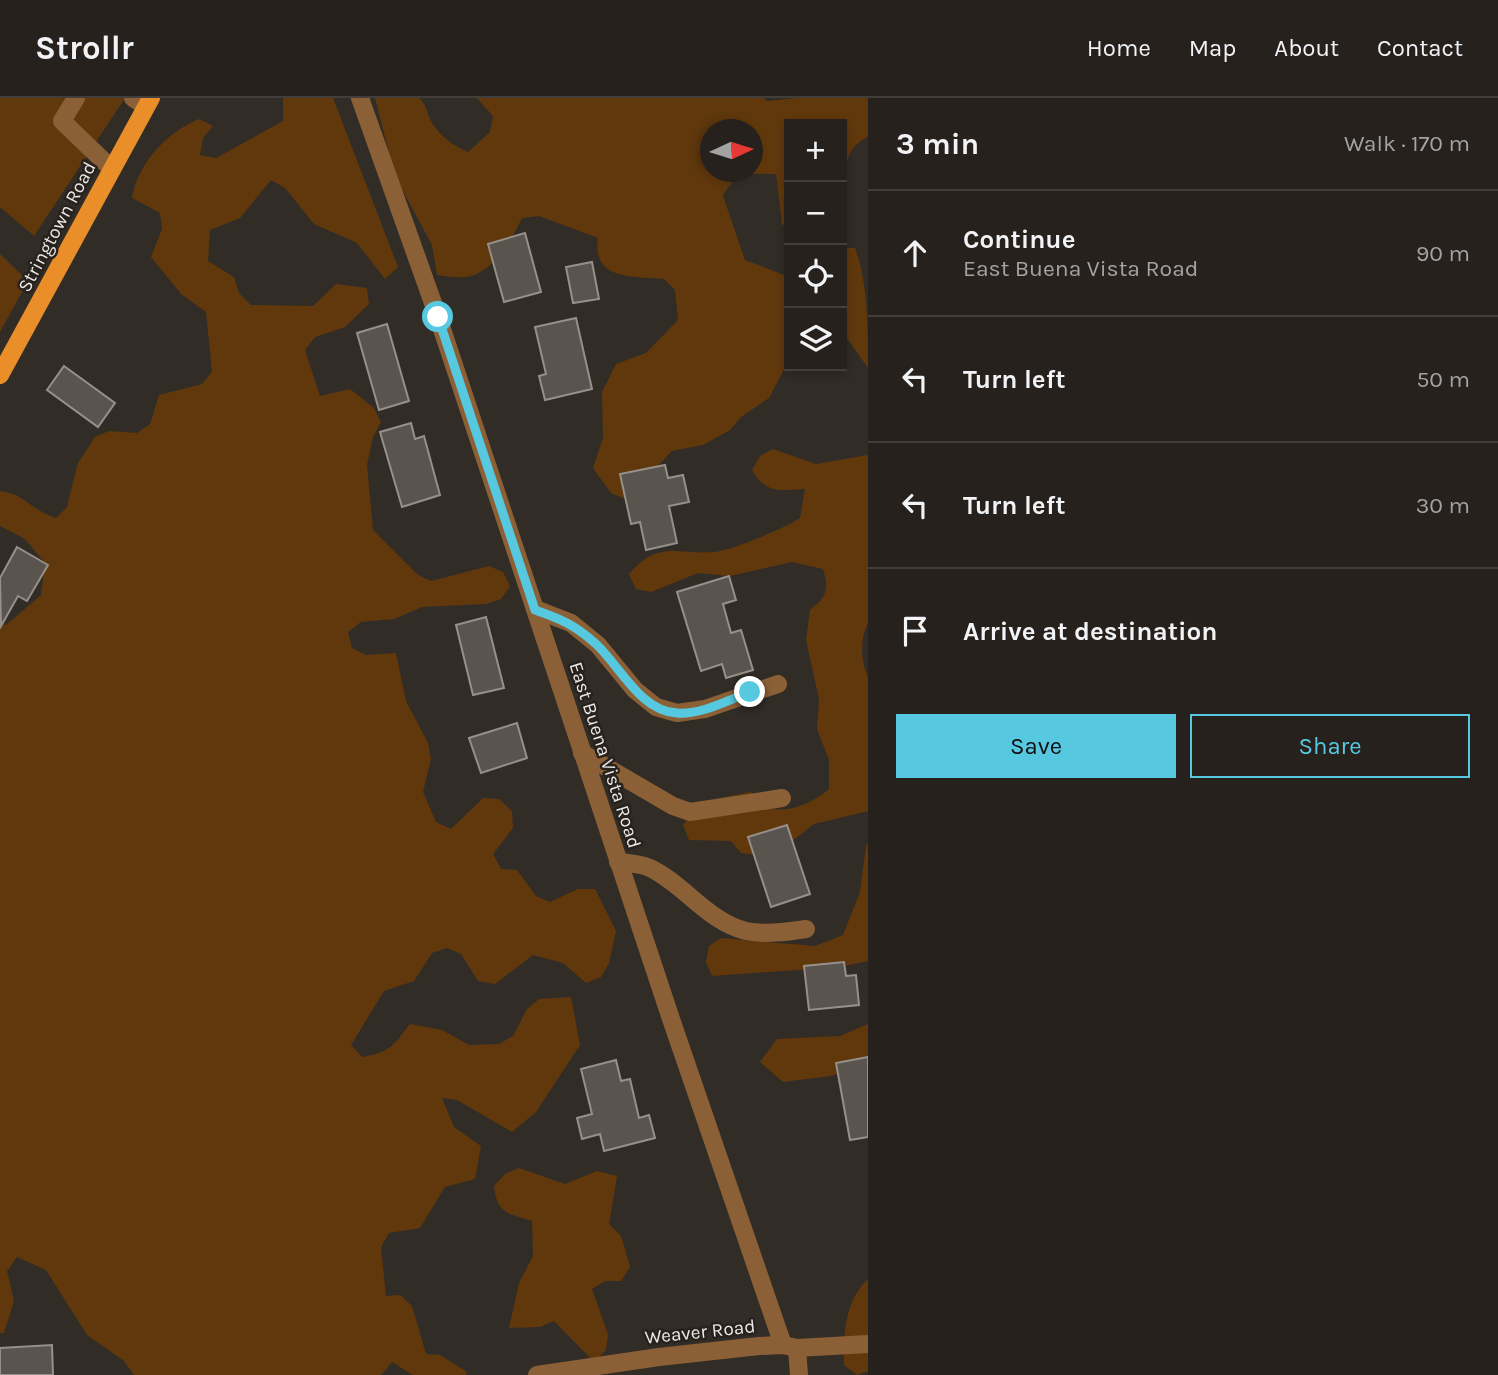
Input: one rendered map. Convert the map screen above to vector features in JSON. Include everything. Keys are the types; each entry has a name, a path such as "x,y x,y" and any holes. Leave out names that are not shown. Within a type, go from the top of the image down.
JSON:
{"main road":[{"name":"Stringtown Road","path":"0,375 112,169 144,101"}],"street":[{"path":"76,98 62,121 112,169"},
{"name":"East Buena Vista Road","path":"360,98 438,317 618,862 799,1375"},
{"path":"535,610 571,623 598,645 635,690 656,707 677,713 705,709 778,684"},
{"path":"582,753 665,801 690,812 782,798"},
{"path":"618,862 648,867 669,879 719,918 745,930 782,933 806,929"},
{"name":"Weaver Road","path":"537,1375 659,1357 868,1344"}],"shaded area":[{"path":"0,98 125,98 34,236 0,207"},
{"path":"283,98 333,98 398,267 385,279 357,243 314,224 285,188 271,180 240,218 210,230 208,261 234,277 239,293 251,305 313,306 336,284 367,288 369,304 345,327 315,337 305,350 320,396 350,389 374,408 381,422 373,437 367,465 373,530 418,575 431,581 489,566 503,572 510,586 501,599 486,604 422,607 394,619 361,622 348,632 352,648 366,655 396,653 406,701 428,743 431,759 423,792 436,822 451,829 483,798 499,799 512,811 513,828 493,854 501,869 517,870 536,896 550,902 578,889 595,889 616,931 609,963 601,977 586,983 563,963 533,955 495,984 478,981 461,954 447,948 432,953 414,981 384,991 351,1045 362,1057 379,1053 395,1043 410,1024 442,1030 469,1045 499,1044 513,1036 527,1009 539,999 571,997 580,1045 536,1112 512,1132 457,1100 442,1098 454,1127 481,1146 475,1179 445,1187 420,1228 389,1233 381,1247 386,1296 400,1295 412,1306 426,1354 440,1355 467,1372 466,1375 413,1375 392,1362 381,1375 134,1375 124,1361 87,1335 46,1270 17,1257 7,1271 14,1301 4,1333 0,1333 0,623 6,625 41,595 45,563 25,539 0,526 0,491 16,495 56,518 67,507 78,463 95,437 109,431 137,433 150,424 159,395 202,384 212,372 206,312 181,294 151,257 162,229 160,213 132,198 135,185 156,150 165,140 187,125 199,119 213,126 203,138 200,155 216,158 283,121"},
{"path":"375,98 419,98 439,133 468,152 490,132 493,116 477,98 764,98 767,101 797,98 868,98 868,136 851,151 847,166 847,119 784,119 782,225 776,174 763,174 763,119 700,119 700,182 732,182 723,196 745,260 784,275 784,370 769,398 741,417 730,430 703,445 672,451 626,499 611,493 593,468 603,438 602,392 616,364 646,353 678,320 675,290 664,279 617,274 601,262 598,238 539,216 522,218 496,260 471,276 437,275 432,245 395,176"},
{"path":"847,248 855,248 863,276 868,368 847,338"},
{"path":"0,254 28,281 0,332"},
{"path":"773,449 816,464 868,455 868,622 862,650 868,677 868,811 814,824 787,845 758,855 741,853 731,841 689,840 683,825 698,807 721,798 751,792 772,808 789,809 818,797 829,789 829,760 817,729 819,699 806,640 810,610 825,592 823,569 792,562 730,576 698,573 651,592 636,589 629,574 640,563 659,552 722,551 800,518 805,489 774,489 763,484 752,470 760,456"},
{"path":"868,843 868,961 839,967 712,976 706,962 709,946 721,938 815,946 843,935 860,892"},
{"path":"868,1024 868,1065 831,1076 783,1082 760,1062 777,1039 840,1036"},
{"path":"519,1168 565,1184 597,1171 617,1176 609,1224 621,1236 630,1267 621,1281 605,1281 592,1289 608,1334 606,1350 594,1362 554,1321 540,1327 509,1328 519,1283 533,1256 532,1221 505,1211 498,1202 494,1186 505,1174"},
{"path":"868,1279 868,1371 857,1375 844,1365 845,1330 854,1297"}],"building":[{"path":"525,233 541,292 504,302 488,244"},
{"path":"592,262 599,299 573,303 566,267"},
{"path":"576,318 592,389 545,400 539,376 546,374 535,327"},
{"path":"387,324 409,401 379,410 357,333"},
{"path":"64,366 115,403 98,427 47,390"},
{"path":"411,423 415,439 424,436 440,495 402,507 380,432"},
{"path":"665,465 668,478 683,475 689,502 669,506 677,543 646,550 640,522 631,524 620,474"},
{"path":"17,547 48,565 27,601 18,596 1,626 0,578"},
{"path":"729,576 736,600 723,604 731,633 741,630 753,670 726,678 722,664 701,671 677,592"},
{"path":"486,617 504,688 473,695 456,625"},
{"path":"517,723 527,758 481,773 469,738"},
{"path":"787,825 810,894 771,907 748,837"},
{"path":"844,962 846,976 856,975 859,1005 809,1010 804,966"},
{"path":"868,1057 868,1137 850,1140 836,1063"},
{"path":"616,1060 621,1081 630,1079 639,1118 649,1115 655,1138 604,1151 600,1134 582,1139 577,1118 592,1114 581,1069"},
{"path":"52,1345 53,1375 0,1375 0,1348"}],"route":[{"path":"438,317 535,610 571,623 598,645 635,690 656,707 677,713 705,709 750,692"}]}
